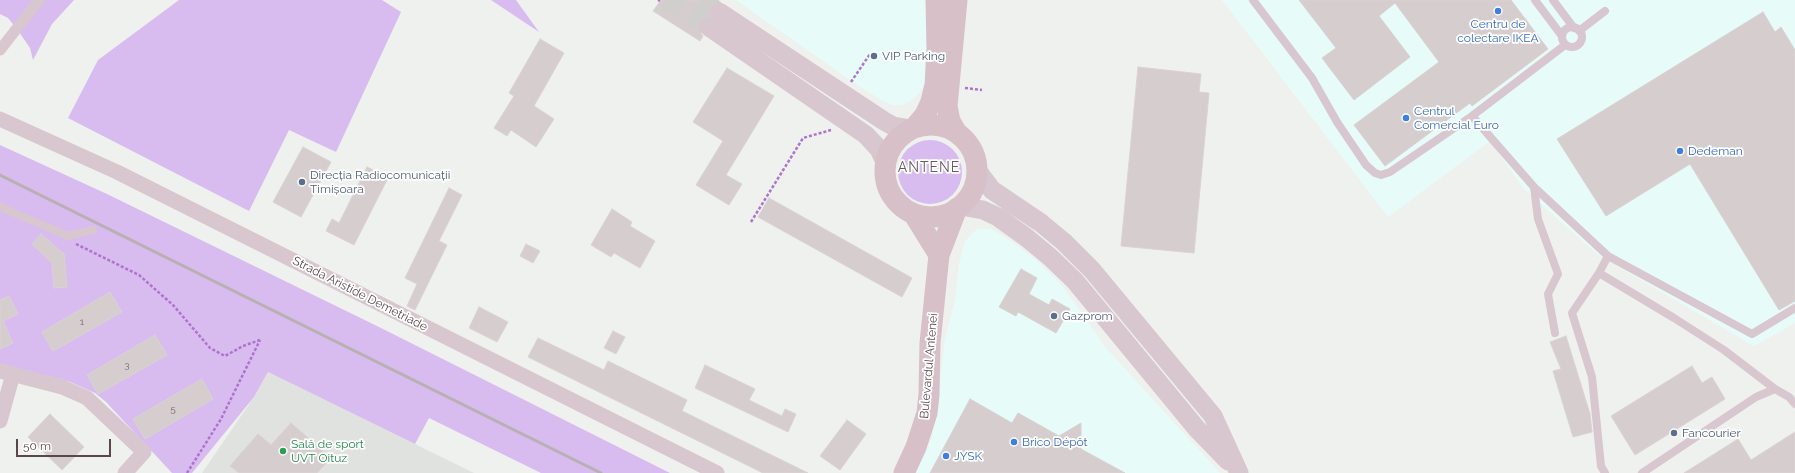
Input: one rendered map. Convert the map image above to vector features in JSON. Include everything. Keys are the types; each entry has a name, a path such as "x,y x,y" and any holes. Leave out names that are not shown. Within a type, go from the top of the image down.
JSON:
{"main road":[{"path":"936,0 937,49 935,85 931,102 925,115 912,129 894,142 885,162 885,178 890,192 900,205 913,213 936,217 947,214 959,207 971,193 977,170 971,149 965,140 957,133 950,121 947,106 957,0"},
{"path":"912,129 924,125 936,125 957,133"},
{"name":"Bulevardul Antenei","path":"904,473 916,448 927,413 929,395 930,343 939,255 959,207"},
{"path":"913,213 939,255"}],"street":[{"path":"0,50 39,0"},
{"path":"885,162 879,149 866,135 714,20 893,126 912,129"},
{"name":"Strada Aristide Demetriade","path":"0,119 117,172 717,473"},
{"path":"977,170 992,190 1041,223 1064,242 1092,270 1213,416 1238,472"},
{"path":"959,207 983,210 998,218 1027,238 1075,280 1197,429 1238,472"},
{"path":"0,421 6,373 62,387 87,398 144,452 125,473"}],"lane":[{"path":"1253,0 1312,78 1337,122 1366,165 1375,173 1381,175 1390,172 1472,116 1566,45"},
{"path":"1535,0 1562,36 1566,45 1571,47 1580,43 1582,37 1554,0"},
{"path":"1562,36 1565,30 1577,30 1605,11"},
{"path":"1472,116 1534,187 1608,256 1752,334 1795,308"},
{"path":"1534,187 1538,219 1558,274 1548,294 1555,332"},
{"path":"0,207 68,236 93,230"},
{"path":"1605,473 1601,466 1592,377 1572,312 1599,273 1608,256"},
{"path":"1599,273 1724,350 1789,397 1795,404"},
{"path":"1642,473 1756,397 1775,388"}],"path":[{"path":"853,80 870,54"},
{"path":"963,88 982,90"},
{"path":"751,222 803,138 833,128"},
{"path":"71,242 139,275 173,304 210,348 225,356 243,346 260,340 221,418 187,473"}],"shaded area":[{"path":"0,0 74,0 52,24 33,60 30,48 17,29 8,18 0,14"},
{"path":"179,0 382,0 401,12 336,152 289,130 249,211 68,118 98,60"},
{"path":"491,0 516,0 539,32"},
{"name":"VIP Parking","path":"736,0 944,0 947,46 920,92 912,100 902,105 892,105 853,82"},
{"path":"1222,0 1795,0 1795,323 1754,346 1598,255 1523,188 1490,141 1388,217"},
{"path":"924,140 936,140 953,149 960,160 962,172 960,184 953,195 936,204 924,204 912,199 903,190 898,178 898,166 903,154 912,145"},
{"path":"0,145 107,194 381,328 670,473 541,473 429,418 415,444 268,372 254,397 192,473 172,473 106,402 95,393 70,382 0,364"},
{"path":"977,229 991,229 1011,241 1037,261 1062,285 1106,348 1220,473 916,473 932,437 936,417 945,339 955,300 959,264 965,241"},
{"path":"268,372 474,473 202,473 254,397"}],"building":[{"path":"661,0 719,1 710,6 708,11 709,16 704,17 700,21 698,27 703,36 700,41 653,11"},
{"path":"1299,0 1511,0 1548,49 1472,106 1470,103 1385,166 1354,125 1439,62 1395,3 1379,16 1410,57 1354,100 1322,58 1336,48"},
{"name":"Dedeman","path":"1763,12 1775,32 1781,27 1795,50 1795,301 1779,310 1690,164 1606,216 1557,139"},
{"path":"540,39 564,53 534,106 554,119 536,147 511,130 507,136 494,128 514,96 509,93"},
{"path":"1138,67 1201,74 1199,92 1209,93 1194,253 1121,246"},
{"path":"727,68 774,96 726,175 742,184 729,205 696,185 723,141 693,122"},
{"name":"Direcția Radiocomunicații Timișoara","path":"303,147 331,162 301,217 273,202"},
{"path":"367,167 388,178 354,245 326,231 332,219 339,223"},
{"path":"449,188 462,195 439,241 447,245 415,310 407,306 417,284 405,278"},
{"path":"769,198 912,278 902,297 758,217"},
{"path":"612,209 632,222 630,226 655,241 640,268 614,253 611,257 591,245"},
{"path":"41,234 64,254 67,287 54,288 52,263 32,244"},
{"path":"526,244 540,251 533,263 520,256"},
{"path":"1021,269 1037,278 1029,294 1049,305 1052,299 1070,309 1056,333 1018,312 1016,316 999,307"},
{"path":"110,292 122,312 53,351 42,332"},
{"path":"9,296 18,314 3,321 13,343 0,349 0,300"},
{"path":"479,307 508,322 497,342 469,328"},
{"path":"613,331 625,337 616,354 604,348"},
{"path":"155,335 167,355 98,394 87,375"},
{"path":"1566,336 1590,414 1592,432 1573,437 1553,371 1561,369 1550,342"},
{"path":"538,338 604,370 608,361 687,400 682,411 808,473 763,473 528,357"},
{"path":"705,365 755,389 749,400 782,416 785,409 796,414 788,432 695,388"},
{"path":"1692,366 1702,383 1712,377 1725,399 1635,455 1611,416"},
{"path":"202,379 213,399 145,439 133,419"},
{"name":"Brico Dépôt","path":"970,399 1012,423 1018,413 1059,436 1081,423 1081,449 1125,473 930,473"},
{"path":"50,414 84,447 62,470 28,437"},
{"path":"847,420 866,434 840,470 820,456"},
{"name":"Sală de sport UVT Oituz","path":"291,423 331,458 317,473 239,473 230,466 258,434 271,445"},
{"path":"1795,432 1795,473 1684,473 1738,439 1751,460"}],"tunnel":[{"path":"666,0 709,27"},
{"path":"700,0 719,12"}],"railway":[{"path":"0,175 601,473"}],"place":[{"name":"Centru de colectare IKEA","path":"1498,11"},
{"name":"VIP Parking","path":"874,56"},
{"name":"Centrul Comercial Euro","path":"1406,118"},
{"name":"Dedeman","path":"1680,151"},
{"name":"Direcția Radiocomunicații Timișoara","path":"302,182"},
{"name":"Gazprom","path":"1054,316"},
{"name":"Fancourier","path":"1674,433"},
{"name":"Brico Dépôt","path":"1014,442"},
{"name":"Sală de sport UVT Oituz","path":"283,451"},
{"name":"JYSK","path":"946,456"}],"district":[{"name":"ANTENE","path":"929,168"}]}
